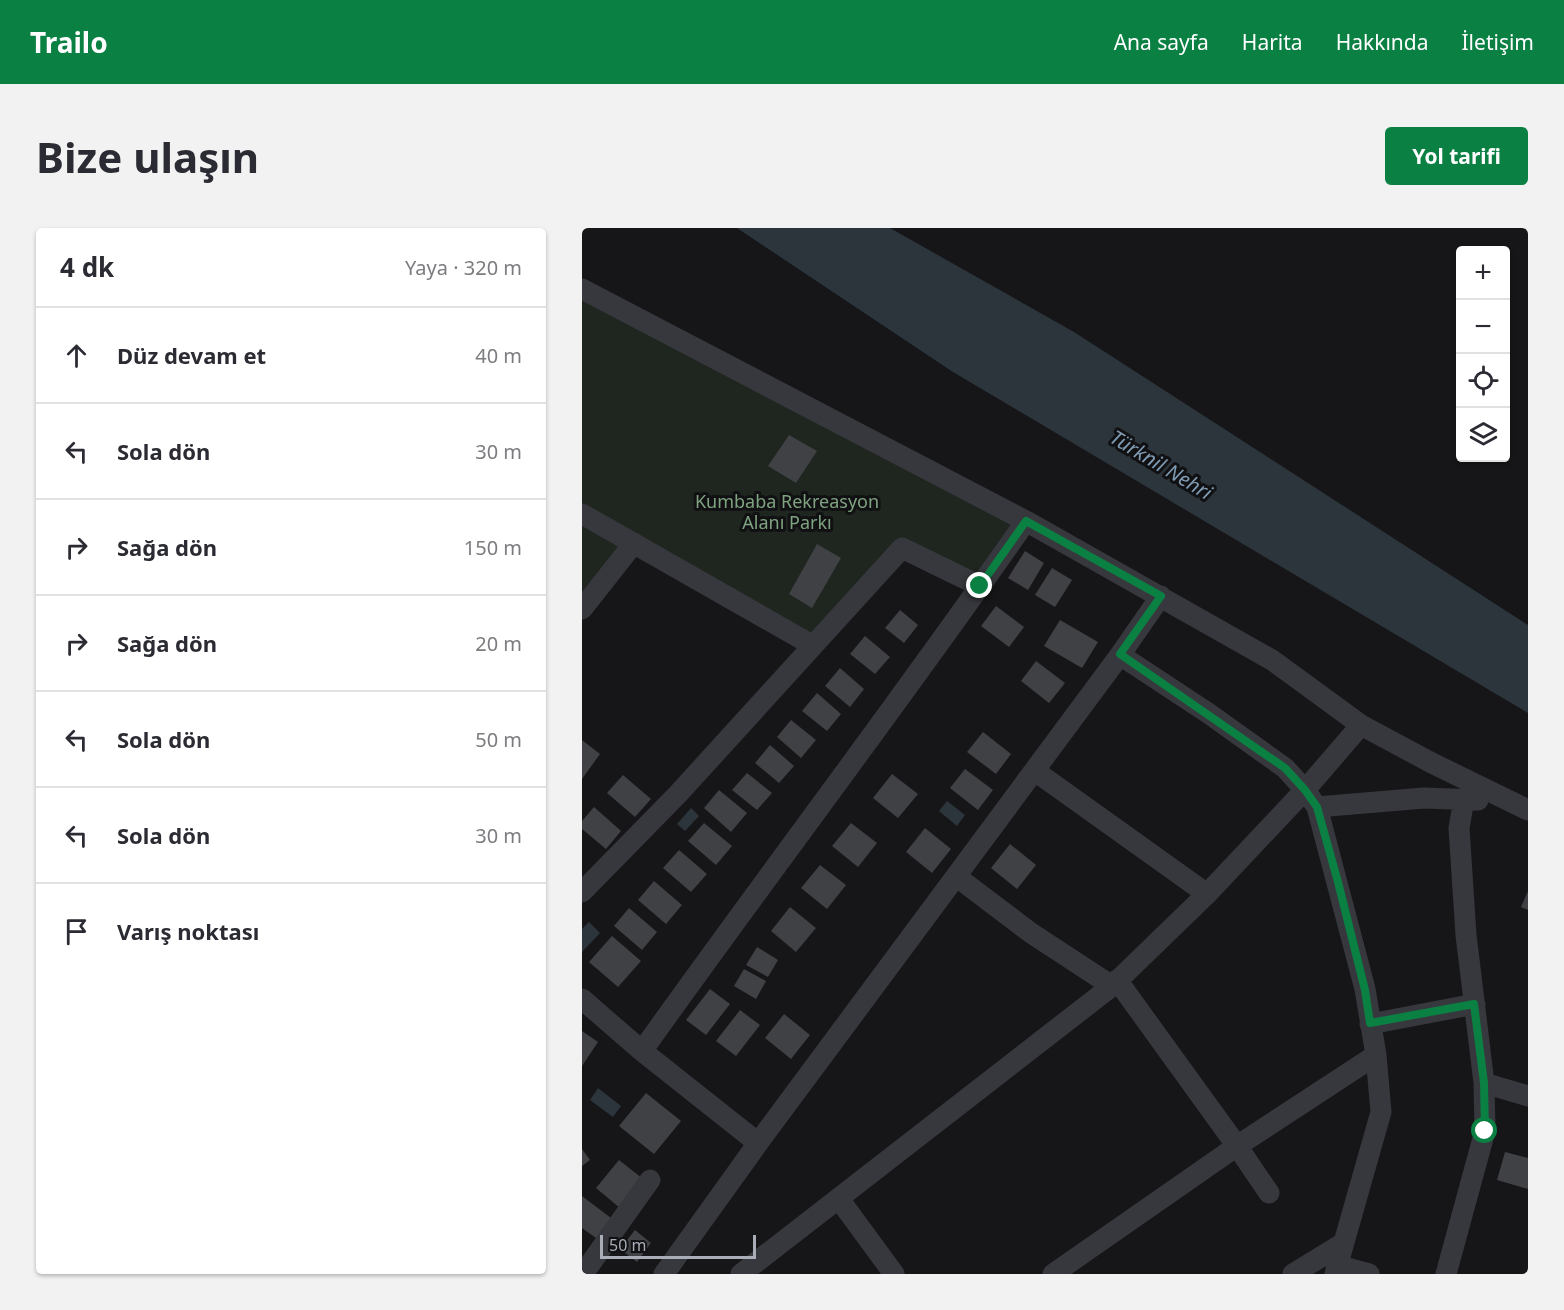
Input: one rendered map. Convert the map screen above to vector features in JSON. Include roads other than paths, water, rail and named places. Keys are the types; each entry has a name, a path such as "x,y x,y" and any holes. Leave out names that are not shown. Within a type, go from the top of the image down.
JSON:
{"street":[{"path":"582,289 1026,521 1272,660 1361,725 1528,810"},
{"path":"582,514 812,645"},
{"path":"642,1051 1026,521"},
{"path":"582,609 634,543"},
{"path":"582,892 678,794 902,548 980,586"},
{"path":"664,1274 758,1143 1035,771 1161,596"},
{"path":"1120,654 1285,768 1311,798 1346,914 1365,990 1376,1055 1381,1112 1333,1271 1369,1274"},
{"path":"741,1274 1114,983 1311,798 1361,725"},
{"path":"1035,771 1207,894"},
{"path":"1311,798 1506,800"},
{"path":"1446,1274 1485,1131 1484,1083 1466,935 1458,828 1464,799"},
{"path":"957,877 1031,933 1114,983 1237,1146 1269,1193"},
{"path":"582,999 642,1051 758,1143"},
{"path":"1370,1023 1474,1004"},
{"path":"1053,1274 1237,1146 1376,1055"},
{"path":"1484,1083 1528,1096"},
{"path":"583,1274 650,1180"},
{"path":"839,1199 894,1274"},
{"path":"1293,1274 1342,1244"}],"water":[{"name":"Türknil Nehri","path":"737,228 890,228 1074,332 1528,625 1528,713 953,372"},
{"path":"947,801 965,815 957,826 939,811"},
{"path":"691,808 699,816 685,831 677,824"},
{"path":"589,922 600,933 582,952 582,929"},
{"path":"598,1088 621,1106 613,1117 590,1100"}],"park label":[{"name":"Kumbaba Rekreasyon Alanı Parkı","path":"787,512"}]}
